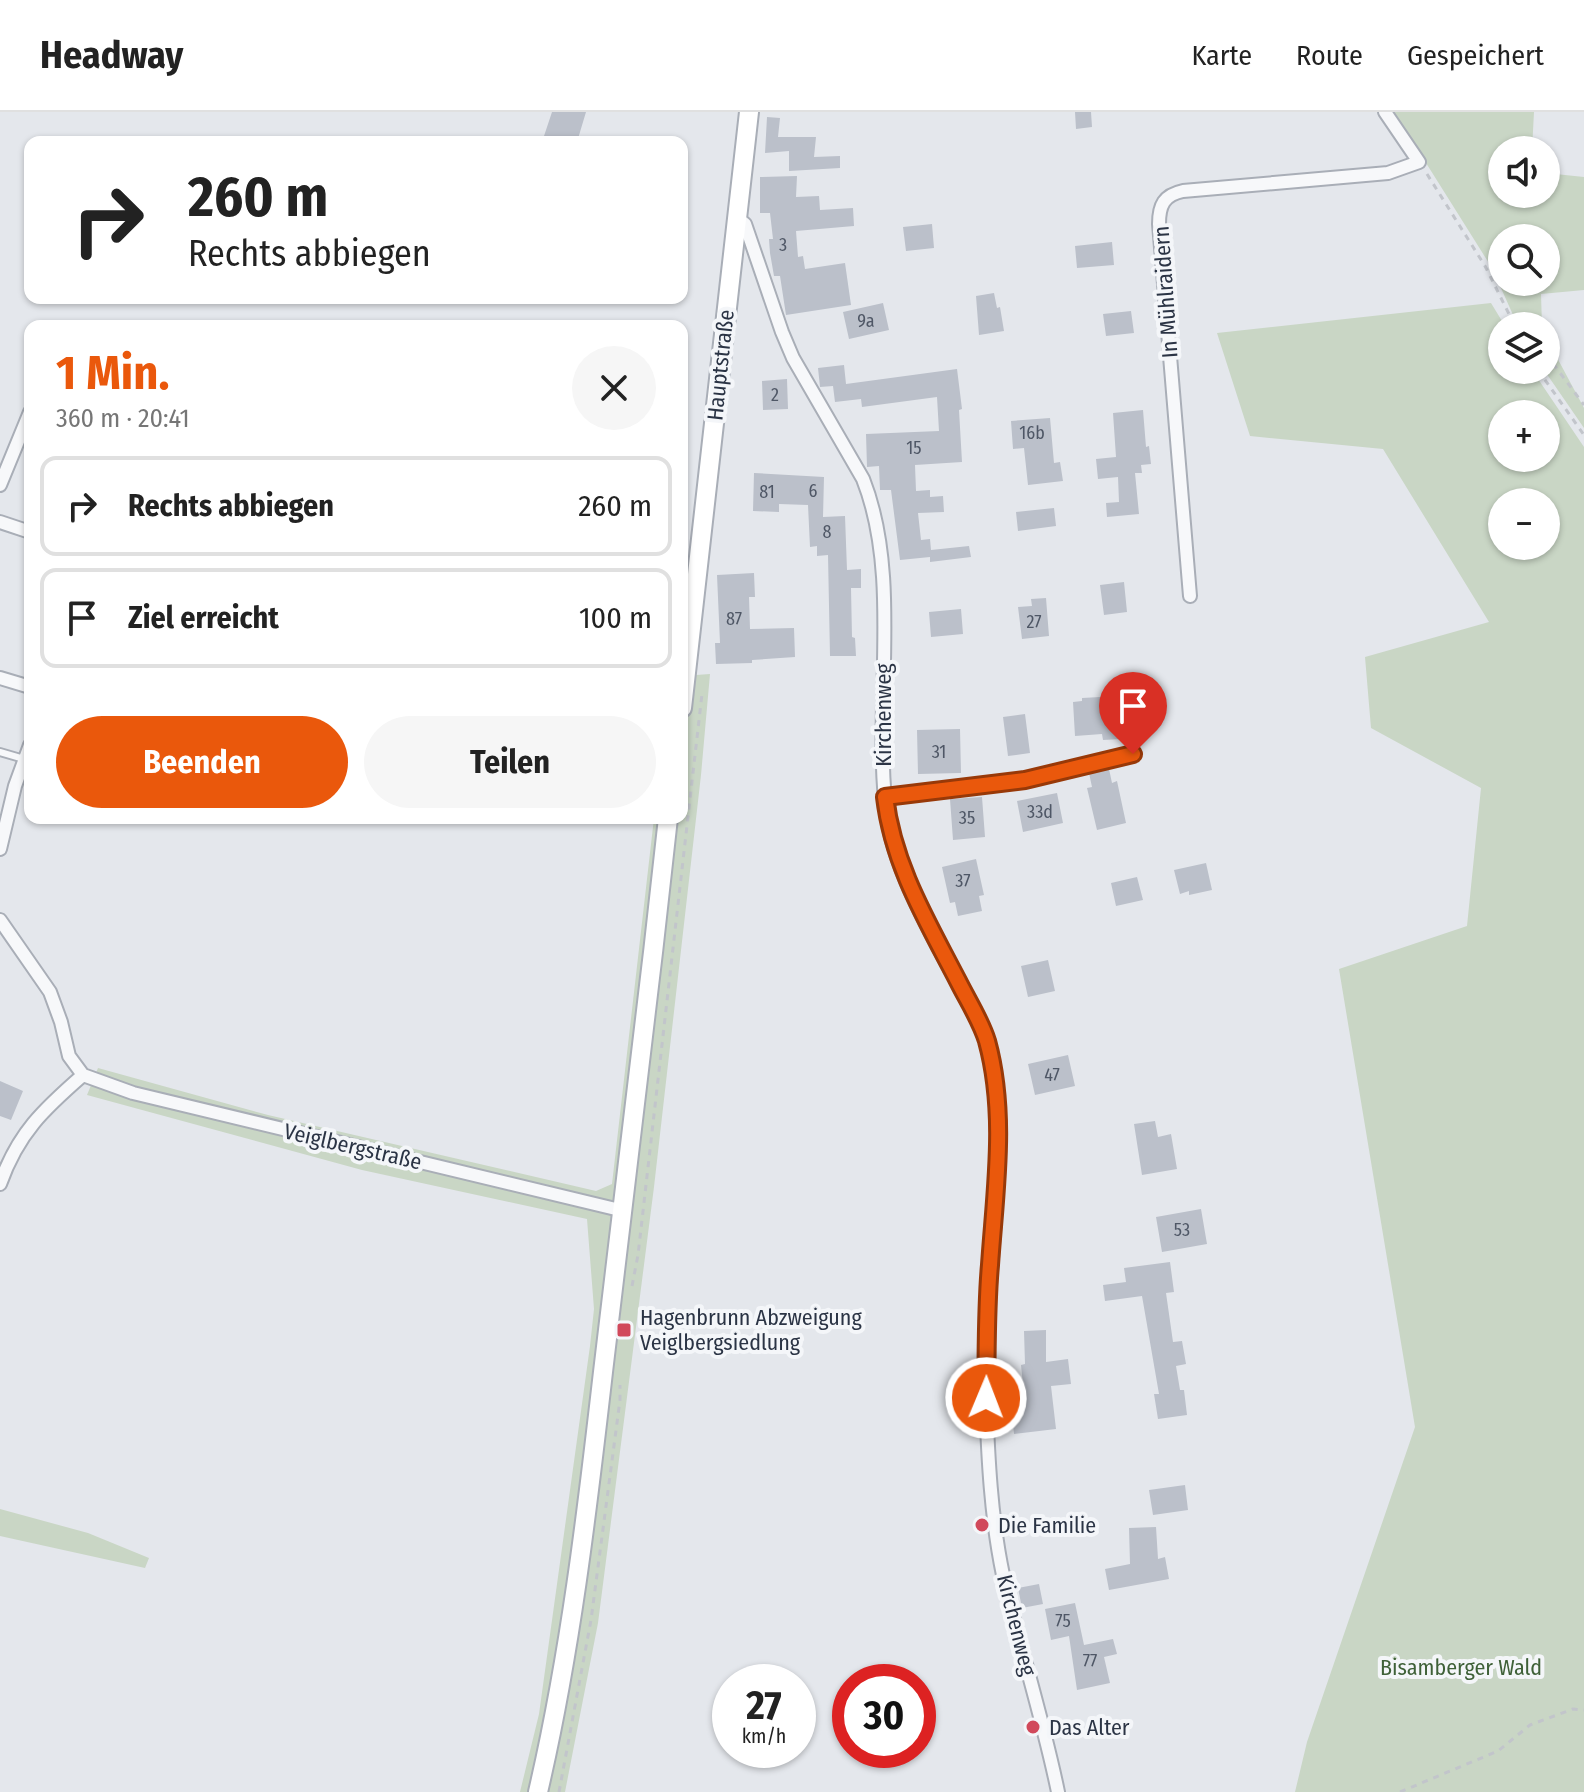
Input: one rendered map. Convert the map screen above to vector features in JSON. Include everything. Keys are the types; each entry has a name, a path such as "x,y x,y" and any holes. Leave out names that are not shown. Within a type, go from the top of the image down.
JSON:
{"main road":[{"name":"Hauptstraße","path":"688,654 749,112"},
{"path":"538,1792 575,1580 624,1211 667,824"}],"street":[{"path":"1385,112 1419,162"},
{"name":"In Mühlraidern","path":"1190,596 1159,224 1163,201 1183,191 1388,173 1419,162"},
{"name":"Kirchenweg","path":"736,217 745,224 793,358 870,496 878,536 882,583 882,759 891,837 912,892 986,1038 996,1088 997,1171 988,1282 986,1398 993,1505 1003,1573 1046,1734 1058,1792"},
{"path":"0,485 24,427"},
{"path":"0,522 24,530"},
{"path":"0,678 24,685"},
{"path":"0,849 24,759"},
{"path":"0,920 50,992 69,1056 83,1075 38,1115 13,1150 0,1184"},
{"name":"Veiglbergstraße","path":"83,1075 133,1093 624,1211"}],"lane":[{"path":"0,752 24,759"},
{"path":"885,797 1014,782 1133,754"}],"path":[{"path":"1419,162 1485,266 1508,312"},
{"path":"1560,373 1584,405"},
{"path":"1548,384 1584,435"},
{"path":"688,814 702,691"},
{"path":"629,1298 638,1255 687,824"},
{"path":"559,1792 591,1620 620,1400 620,1372"},
{"path":"1400,1792 1498,1751 1530,1725 1573,1709 1584,1710"}],"green space":[{"path":"1394,112 1534,112 1533,136 1488,136 1488,208 1560,208 1560,174 1584,177 1584,290 1560,292 1560,224 1488,224 1488,262"},
{"path":"1505,296 1541,296 1542,312 1512,312"},
{"name":"Bisamberger Wald","path":"1491,303 1496,312 1488,312 1488,384 1541,384 1552,400 1488,400 1488,472 1560,472 1560,411 1584,447 1584,1792 1295,1792 1307,1742 1415,1427 1339,969 1467,926 1481,788 1371,728 1365,657 1489,622 1383,449 1250,436 1217,333"},
{"path":"1560,363 1584,408 1584,428 1554,384 1560,384"},
{"path":"710,674 701,775 654,1187 598,1623 565,1792 520,1792 539,1714 590,1346 594,1309 587,1219 362,1170 87,1095 98,1068 268,1115 596,1191 612,1184 653,824 688,824 688,676"},
{"path":"0,1509 88,1533 149,1558 145,1568 0,1536"}],"building":[{"path":"552,112 586,112 579,136 544,136"},
{"path":"1075,112 1091,112 1092,127 1076,129"},
{"path":"767,117 780,118 778,137 816,137 814,157 840,156 840,168 789,171 789,151 765,153"},
{"path":"797,176 796,197 819,196 820,210 853,208 854,226 796,231 798,257 803,256 805,269 845,263 851,305 786,315 780,276 774,276 770,253 769,239 773,239 770,213 760,213 760,177"},
{"path":"932,224 934,248 906,251 903,227"},
{"path":"1112,242 1114,265 1077,268 1075,246"},
{"path":"994,293 1004,331 979,335 976,296"},
{"path":"883,303 889,330 849,339 843,312"},
{"path":"1131,311 1134,333 1106,336 1103,314"},
{"path":"844,365 846,384 957,369 962,409 959,410 962,462 915,465 916,491 930,490 930,497 943,496 944,512 918,513 921,540 930,539 931,550 969,546 971,557 930,562 930,557 900,560 891,490 880,490 879,466 867,467 866,434 939,431 937,397 862,407 861,399 835,402 833,386 820,387 818,368"},
{"path":"787,379 788,409 763,410 762,381"},
{"path":"1143,410 1146,447 1149,446 1151,464 1141,465 1142,473 1135,473 1139,514 1107,517 1106,503 1119,502 1118,477 1098,479 1096,459 1116,457 1113,413"},
{"path":"1050,418 1054,463 1060,462 1063,481 1028,485 1024,448 1013,449 1011,421"},
{"path":"754,473 824,477 823,517 845,516 847,570 861,569 861,588 851,588 852,637 855,638 856,656 830,656 828,555 817,556 817,546 810,547 808,505 779,504 779,512 753,511"},
{"path":"1054,508 1056,526 1018,531 1016,512"},
{"path":"754,573 755,597 749,597 750,629 794,628 795,657 716,664 715,643 720,643 717,575"},
{"path":"1124,582 1127,612 1104,615 1100,585"},
{"path":"1046,598 1049,636 1022,639 1018,607 1032,606 1031,599"},
{"path":"961,609 963,634 931,637 929,612"},
{"path":"1118,696 1121,739 1103,740 1102,734 1075,736 1073,702 1082,701 1082,698"},
{"path":"1025,714 1030,753 1008,756 1003,717"},
{"path":"960,729 961,773 918,774 917,730"},
{"path":"1109,769 1112,783 1117,781 1126,823 1097,830 1087,788 1092,787 1089,773"},
{"path":"1057,793 1063,823 1023,832 1017,801"},
{"path":"982,797 985,837 953,840 950,799"},
{"path":"976,859 984,895 979,896 982,911 958,916 955,902 950,903 942,867"},
{"path":"1206,863 1212,890 1180,894 1174,870"},
{"path":"1137,877 1143,900 1116,906 1111,883"},
{"path":"1048,960 1055,991 1028,997 1021,966"},
{"path":"1068,1055 1075,1086 1035,1095 1028,1064"},
{"path":"0,1081 23,1091 11,1120 0,1116"},
{"path":"1155,1121 1158,1137 1171,1134 1177,1169 1142,1175 1134,1124"},
{"path":"1201,1209 1207,1244 1162,1252 1156,1217"},
{"path":"1170,1262 1174,1292 1166,1293 1173,1342 1182,1341 1186,1364 1176,1366 1180,1390 1184,1390 1187,1415 1158,1419 1154,1394 1159,1394 1142,1296 1105,1301 1103,1285 1126,1282 1124,1268"},
{"path":"1046,1330 1046,1362 1068,1359 1071,1384 1051,1386 1056,1429 1014,1434 1011,1405 1025,1404 1021,1365 1025,1364 1024,1331"},
{"path":"1185,1485 1188,1510 1153,1515 1149,1490"},
{"path":"1156,1527 1158,1559 1165,1557 1169,1579 1109,1590 1105,1569 1130,1564 1129,1528"},
{"path":"1039,1584 1043,1604 1022,1608 1018,1588"},
{"path":"1075,1603 1084,1645 1113,1639 1117,1654 1104,1657 1110,1683 1077,1690 1069,1636 1051,1640 1045,1609"}],"place":[{"name":"Hagenbrunn Abzweigung Veiglbergsiedlung","path":"624,1330"},
{"name":"Die Familie","path":"982,1525"},
{"name":"Das Alter","path":"1033,1727"}],"route":[{"path":"986,1398 988,1282 997,1171 996,1088 986,1038 912,892 897,855 885,797 1025,780 1133,754"}]}
